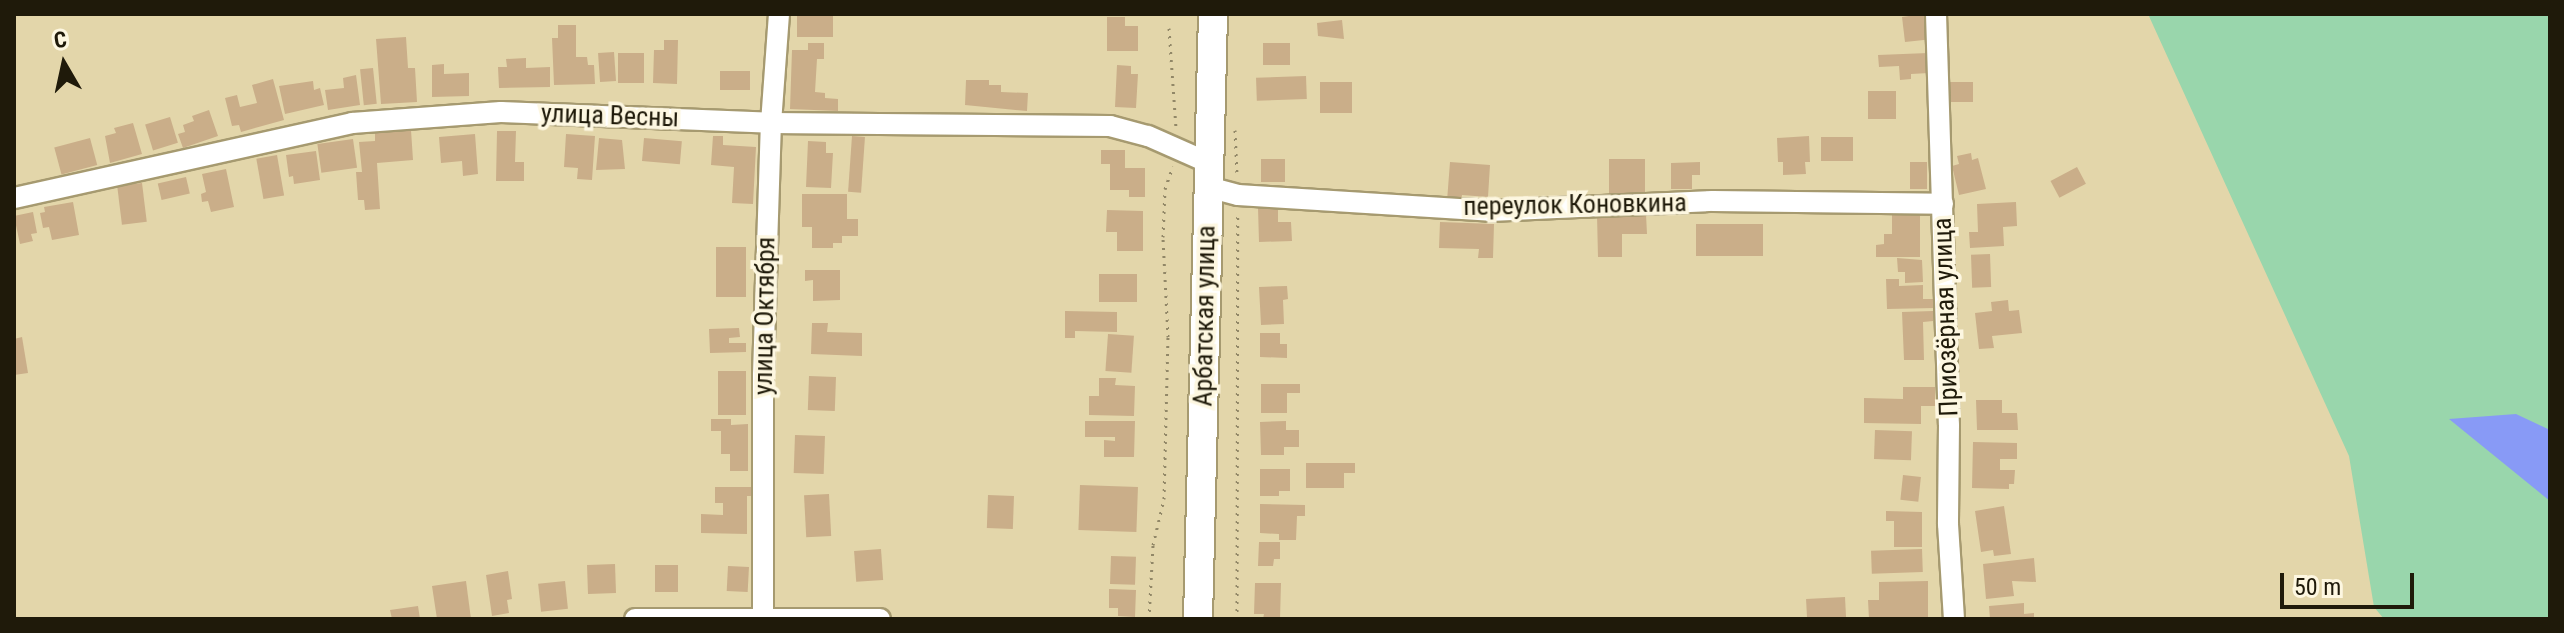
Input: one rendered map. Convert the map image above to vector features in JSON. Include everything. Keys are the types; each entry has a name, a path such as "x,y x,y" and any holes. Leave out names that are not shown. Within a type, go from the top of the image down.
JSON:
{"main road":[{"name":"Арбатская улица","path":"1198,619 1213,14"}],"street":[{"name":"улица Октября","path":"763,618 763,375 771,123 779,14"},
{"name":"Приозёрная улица","path":"1936,14 1943,204 1948,524 1954,619"},
{"name":"улица Весны","path":"14,198 352,123 501,112 771,123 1110,126 1179,148 1208,174"},
{"name":"переулок Коновкина","path":"1208,174 1238,195 1490,211 1713,201 1943,204"},
{"path":"635,619 880,619"}],"path":[{"path":"1149,619 1153,545 1164,499 1168,337 1163,237 1165,189 1179,148 1172,103 1169,28"},
{"path":"1237,619 1238,195"}],"green space":[{"path":"2148,14 2550,14 2550,619 2384,619 2374,607 2349,456"}],"water":[{"path":"2516,414 2550,430 2550,501 2449,419"}],"building":[{"path":"797,14 833,14 833,37 797,37"},
{"path":"1930,14 1933,39 1905,42 1902,17"},
{"path":"1107,17 1125,17 1125,26 1138,26 1138,51 1107,51"},
{"path":"1342,20 1344,39 1318,36 1317,23"},
{"path":"558,25 576,25 576,57 587,57 588,65 594,65 595,84 554,85 552,38 558,38"},
{"path":"406,37 408,68 415,68 417,102 381,104 376,39"},
{"path":"664,40 678,40 677,84 653,83 654,50 664,50"},
{"path":"808,43 824,43 824,59 817,59 815,92 825,93 825,98 838,99 838,111 790,109 792,50 808,50"},
{"path":"1263,43 1290,43 1290,65 1263,65"},
{"path":"614,52 616,81 600,82 598,53"},
{"path":"618,53 644,53 644,83 618,83"},
{"path":"1928,53 1929,73 1911,74 1911,79 1900,80 1899,66 1879,67 1878,55"},
{"path":"526,58 526,68 550,67 550,87 499,88 498,67 507,67 506,59"},
{"path":"444,64 444,74 469,73 469,96 432,97 432,65"},
{"path":"1117,65 1131,66 1131,74 1138,74 1136,108 1115,107"},
{"path":"373,68 377,104 364,105 360,69"},
{"path":"720,71 750,71 750,90 720,90"},
{"path":"356,75 360,105 328,110 325,90 344,88 343,78"},
{"path":"1306,76 1307,99 1257,101 1256,78"},
{"path":"273,79 284,120 241,132 239,125 232,126 225,98 237,95 240,107 257,103 252,85"},
{"path":"966,80 989,80 989,85 1001,85 1001,92 1028,93 1027,111 965,105"},
{"path":"313,81 314,90 320,88 324,105 285,114 279,86"},
{"path":"1320,82 1352,82 1352,113 1320,113"},
{"path":"1944,82 1973,82 1973,102 1944,102"},
{"path":"1868,91 1896,91 1896,119 1868,119"},
{"path":"209,110 218,136 183,148 178,134 185,132 183,125 194,121 192,116"},
{"path":"170,117 178,143 153,150 145,125"},
{"path":"133,123 142,154 110,163 105,136 116,133 114,128"},
{"path":"411,130 413,160 377,163 380,209 365,210 364,200 358,200 356,172 362,172 359,142 375,141 375,132"},
{"path":"497,131 516,131 515,162 524,162 524,181 496,181"},
{"path":"475,134 478,174 463,176 462,161 441,163 439,137"},
{"path":"566,134 595,136 592,180 577,179 578,168 564,167"},
{"path":"713,136 723,136 723,145 756,147 753,204 732,203 734,167 711,165"},
{"path":"852,136 865,137 861,193 848,192"},
{"path":"1809,136 1810,162 1805,162 1806,174 1783,175 1783,162 1778,162 1777,138"},
{"path":"1821,137 1853,137 1853,161 1821,161"},
{"path":"90,138 97,165 62,175 54,148"},
{"path":"599,138 622,140 625,169 596,170"},
{"path":"644,138 682,141 680,164 642,161"},
{"path":"353,139 357,168 321,173 317,144"},
{"path":"808,141 826,142 826,153 833,153 831,188 806,187"},
{"path":"1101,150 1125,150 1125,168 1145,168 1145,197 1129,197 1129,190 1110,190 1110,164 1101,164"},
{"path":"316,151 320,180 294,184 293,176 289,177 286,155"},
{"path":"1971,153 1972,160 1978,158 1986,189 1959,195 1952,166 1959,164 1957,156"},
{"path":"277,155 284,195 263,199 256,159"},
{"path":"1261,159 1285,159 1285,182 1261,182"},
{"path":"1609,159 1645,159 1645,196 1609,196"},
{"path":"1450,162 1490,165 1488,197 1462,195 1461,202 1447,201"},
{"path":"1700,162 1700,175 1692,175 1692,189 1671,189 1671,163"},
{"path":"1910,162 1927,162 1927,189 1910,189"},
{"path":"2077,167 2086,184 2059,198 2051,181"},
{"path":"226,169 234,207 211,212 208,201 202,202 201,194 206,192 202,174"},
{"path":"186,177 190,194 162,200 158,184"},
{"path":"142,183 147,222 122,225 117,186"},
{"path":"802,194 847,194 847,219 858,219 858,236 842,236 842,243 833,243 833,248 812,248 812,227 802,227"},
{"path":"73,202 79,235 52,240 49,227 43,228 40,213 45,212 44,207"},
{"path":"2016,202 2017,226 2003,227 2004,246 1970,248 1969,232 1978,232 1977,204"},
{"path":"1278,207 1278,222 1291,222 1292,241 1259,242 1258,208"},
{"path":"1107,210 1143,211 1143,251 1117,251 1117,232 1106,232"},
{"path":"1892,211 1920,211 1920,257 1876,257 1876,245 1884,244 1884,234 1892,234"},
{"path":"33,212 37,233 31,234 33,241 20,244 14,216"},
{"path":"1646,214 1647,234 1622,234 1622,257 1598,257 1597,215"},
{"path":"1440,222 1494,224 1493,258 1478,258 1479,249 1439,248"},
{"path":"1696,224 1763,224 1763,256 1696,256"},
{"path":"716,247 746,247 746,297 716,297"},
{"path":"1990,254 1991,287 1972,288 1971,255"},
{"path":"1897,258 1922,260 1923,282 1905,283 1905,272 1898,272"},
{"path":"805,270 840,270 840,300 813,301 813,280 805,281"},
{"path":"1099,274 1137,274 1137,302 1099,302"},
{"path":"1886,279 1899,279 1899,286 1923,285 1923,299 1934,299 1935,308 1887,309"},
{"path":"1287,286 1288,299 1283,300 1284,324 1261,325 1259,287"},
{"path":"2008,300 2009,311 2019,310 2022,333 1992,336 1994,348 1979,349 1975,313 1992,311 1991,302"},
{"path":"1065,311 1117,312 1117,332 1075,331 1075,338 1065,338"},
{"path":"1933,311 1933,321 1923,322 1924,360 1904,360 1902,312"},
{"path":"812,323 828,323 827,332 862,333 862,356 811,354"},
{"path":"739,328 740,337 729,338 729,343 746,343 746,352 710,353 709,329"},
{"path":"1260,333 1280,333 1280,344 1287,344 1287,358 1260,357"},
{"path":"1108,334 1134,336 1131,373 1105,371"},
{"path":"22,337 28,373 14,375 14,339"},
{"path":"718,371 746,371 746,415 718,415"},
{"path":"809,376 836,377 835,411 808,410"},
{"path":"1099,378 1116,378 1115,385 1135,386 1134,416 1089,415 1089,396 1099,396"},
{"path":"1261,384 1300,384 1300,393 1287,393 1287,413 1261,413"},
{"path":"1903,387 1935,387 1935,406 1921,406 1921,424 1864,423 1864,398 1903,399"},
{"path":"1976,400 2002,400 2002,413 2017,413 2018,430 1977,430"},
{"path":"711,419 731,419 731,425 748,424 748,471 730,471 730,454 721,454 721,431 711,431"},
{"path":"1085,421 1135,421 1134,457 1104,457 1104,440 1115,441 1115,437 1085,437"},
{"path":"1286,421 1286,430 1299,430 1299,447 1284,447 1284,455 1261,455 1260,422"},
{"path":"1875,430 1912,431 1911,460 1874,459"},
{"path":"795,435 825,436 824,474 794,473"},
{"path":"1973,442 2017,443 2017,459 2000,459 2000,470 2015,470 2014,484 2009,484 2009,489 1972,488"},
{"path":"1306,463 1355,463 1355,473 1344,473 1344,488 1306,488"},
{"path":"1260,469 1290,469 1290,491 1279,491 1279,496 1260,496"},
{"path":"1903,475 1921,477 1918,502 1900,500"},
{"path":"1080,485 1138,487 1136,532 1078,530"},
{"path":"715,487 753,487 753,496 747,496 747,534 701,533 701,514 723,515 723,503 715,503"},
{"path":"829,494 831,536 806,537 804,495"},
{"path":"988,495 1014,496 1013,529 987,528"},
{"path":"1260,504 1305,505 1305,516 1297,516 1296,540 1279,540 1279,534 1260,533"},
{"path":"2004,506 2011,554 1994,556 1993,550 1981,552 1975,511"},
{"path":"1886,511 1922,512 1922,547 1894,547 1894,521 1886,521"},
{"path":"1259,542 1280,542 1280,559 1274,559 1273,566 1258,566"},
{"path":"881,549 883,580 856,582 854,551"},
{"path":"1922,549 1923,572 1872,574 1871,551"},
{"path":"1111,556 1136,557 1135,585 1110,584"},
{"path":"2034,558 2036,582 2012,581 2014,596 1986,599 1983,564"},
{"path":"615,564 616,593 588,594 587,565"},
{"path":"655,565 678,565 678,592 655,592"},
{"path":"728,566 749,567 748,592 727,591"},
{"path":"508,571 512,599 507,600 509,613 492,616 486,575"},
{"path":"466,581 471,619 437,619 432,586"},
{"path":"565,581 568,609 541,612 538,584"},
{"path":"1928,581 1928,619 1869,619 1868,600 1879,600 1879,582"},
{"path":"1255,583 1281,583 1280,619 1263,619 1264,614 1254,614"},
{"path":"1109,589 1136,590 1135,617 1118,616 1118,608 1109,608"},
{"path":"1845,597 1846,619 1807,619 1806,599"},
{"path":"2024,603 2024,614 2034,613 2034,619 1990,619 1989,606"},
{"path":"418,606 420,619 392,619 390,610"}]}
